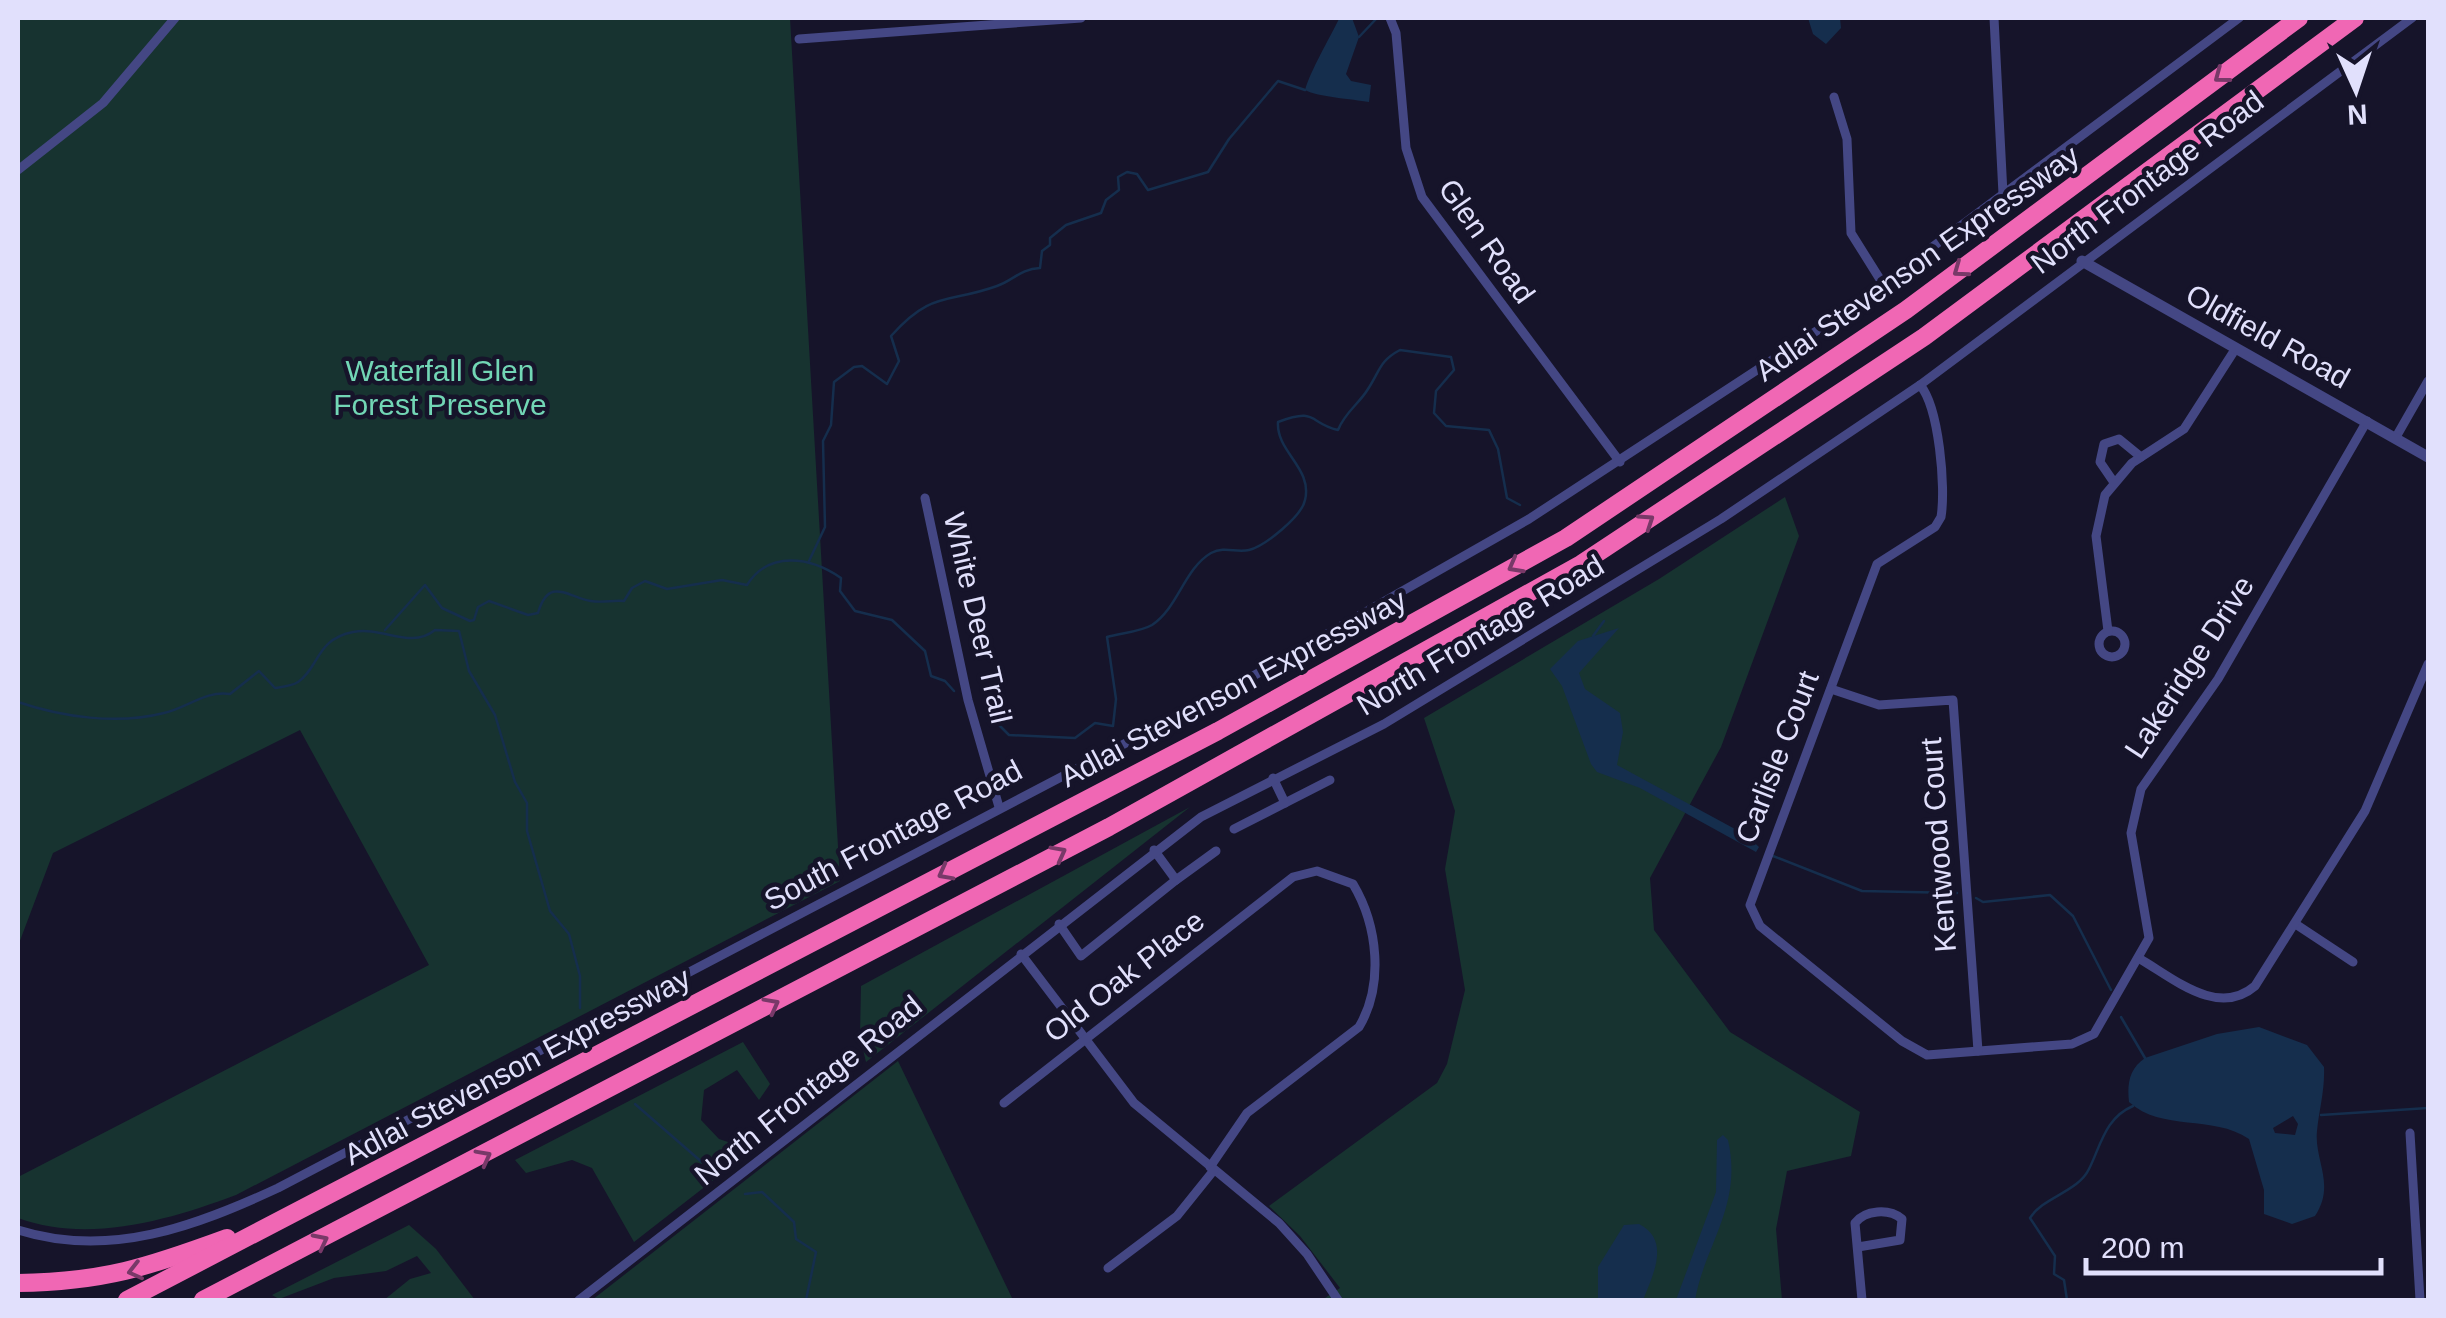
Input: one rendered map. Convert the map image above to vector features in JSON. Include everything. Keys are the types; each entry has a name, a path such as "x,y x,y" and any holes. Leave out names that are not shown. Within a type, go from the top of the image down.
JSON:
{"highway":[{"name":"Adlai Stevenson Expressway","path":"128,1300 1218,731 1566,538 1906,310 2299,18"},
{"name":"Adlai Stevenson Expressway","path":"203,1300 1109,827 1581,564 1924,337 2355,18"},
{"path":"18,1283 90,1281 131,1272 293,1214"},
{"path":"221,1300 265,1269"}],"street":[{"path":"18,170 103,103 175,18"},
{"path":"799,39 1081,18"},
{"name":"Glen Road","path":"1390,18 1396,33 1406,148 1422,196 1620,462"},
{"path":"1994,18 2003,194"},
{"name":"South Frontage Road","path":"18,1230 69,1239 112,1239 161,1235 198,1225 294,1179 1380,607 1620,462 1883,284 2239,18"},
{"name":"North Frontage Road","path":"579,1300 1201,817 1384,724 1628,577 1920,385 2412,18"},
{"path":"1834,97 1849,154 1851,233 1883,284"},
{"name":"Oldfield Road","path":"2082,261 2428,456"},
{"path":"2108,631 2096,536 2100,509 2113,481 2184,429 2236,348"},
{"path":"2396,438 2428,381"},
{"name":"Carlisle Court","path":"1920,385 1928,394 1935,419 1941,517 1935,527 1877,564 1753,889 1752,912 1760,926 1912,1048 1927,1055 1978,1051"},
{"name":"Lakeridge Drive","path":"2140,959 2150,927 2132,849 2138,798 2218,678 2367,421"},
{"path":"2113,481 2100,462 2104,444 2120,439 2141,457"},
{"name":"White Deer Trail","path":"925,498 968,700 999,806"},
{"path":"1978,1051 2072,1044 2094,1034 2140,959 2210,998 2238,998 2254,986 2297,924 2365,811 2428,664"},
{"name":"Kentwood Court","path":"1831,688 1879,706 1953,700 1978,1051"},
{"path":"1273,778 1285,803"},
{"path":"1234,829 1330,780"},
{"path":"1154,850 1176,880"},
{"path":"1060,924 1081,956 1216,851"},
{"name":"Old Oak Place","path":"1004,1103 1275,889 1310,872 1330,873 1354,884 1369,916 1374,993 1359,1027 1247,1112 1177,1216 1108,1268"},
{"path":"2297,924 2353,962"},
{"path":"1021,954 1151,1120 1212,1168 1307,1254 1338,1300"},
{"path":"2410,1133 2420,1300"},
{"path":"1858,1247 1900,1240 1902,1219 1890,1212 1860,1217 1854,1232 1862,1300"}],"green space":[{"name":"Waterfall Glen Forest Preserve","path":"18,18 790,18 840,881 236,1195 156,1220 100,1229 45,1226 18,1218 18,1177 429,965 300,730 53,853 18,946"},
{"path":"1785,497 1799,536 1721,747 1650,878 1654,930 1730,1032 1860,1112 1851,1156 1787,1171 1776,1229 1782,1300 1322,1300 1340,1288 1300,1236 1269,1206 1437,1083 1447,1064 1465,990 1445,869 1455,811 1424,718 1659,579"},
{"path":"1190,807 866,1062 860,1037 861,986"},
{"path":"743,1042 770,1084 759,1100 737,1070 704,1090 701,1120 719,1139 752,1150 634,1242 592,1168 572,1160 526,1173 515,1160"},
{"path":"898,1061 1013,1300 592,1300"},
{"path":"409,1225 436,1249 475,1300 384,1300 410,1279 431,1273 417,1256 386,1271 334,1278 279,1299 272,1295"}],"water":[{"path":"1352,18 1359,37 1346,74 1351,81 1371,85 1369,102 1305,90 1339,19"},
{"path":"1808,18 1840,18 1841,28 1826,44 1813,34"},
{"path":"1619,628 1579,673 1585,689 1620,713 1623,732 1617,765 1746,835 1759,847 1756,852 1640,788 1597,772 1591,764 1562,686 1550,669 1578,641"},
{"path":"2259,1027 2307,1045 2324,1067 2317,1142 2324,1193 2315,1216 2292,1224 2264,1214 2264,1190 2249,1139 2219,1127 2156,1117 2129,1102 2130,1077 2145,1058 2217,1034","holes":["2293,1116 2298,1124 2295,1135 2275,1133 2273,1128"]},
{"path":"1723,1135 1728,1140 1731,1163 1727,1204 1695,1300 1676,1300 1716,1192 1717,1140"},
{"path":"1639,1224 1655,1239 1657,1248 1655,1269 1643,1300 1598,1300 1598,1267 1624,1225"}],"waterway":[{"path":"1359,37 1377,18"},
{"path":"809,561 825,527 823,441 831,425 834,382 854,367 862,366 887,384 899,361 891,336 918,311 1040,268 1042,251 1050,245 1050,238 1066,225 1101,213 1106,200 1119,190 1118,177 1127,172 1137,174 1148,190 1208,172 1229,139 1278,81 1305,90"},
{"path":"988,721 992,718 1009,735 1075,738 1095,723 1113,726 1116,699 1107,637 1136,631 1161,618 1194,569 1211,553 1256,547 1290,522 1302,507 1306,489 1282,442 1278,422 1307,416 1338,430 1384,362 1400,350 1451,357 1454,370 1436,391 1434,413 1446,426 1489,430 1498,449 1507,498 1520,505"},
{"path":"385,630 425,585 442,608 470,621 478,607 489,601 528,615 538,613 543,601 554,592 591,601 624,601 632,588 645,581 667,589 722,580 747,585 767,566 791,560 817,565 841,578 840,591 855,611 892,620 925,651 931,676 945,681 954,691"},
{"path":"1593,636 1604,621"},
{"path":"18,702 90,718 146,717 205,697 230,694 259,671 275,688 298,682 325,647 353,632 416,638 435,630 459,631 469,671 495,715 515,782 527,803 527,831 550,911 569,934 580,976 580,1008"},
{"path":"1773,856 1862,891 1957,893"},
{"path":"1976,898 1983,902 2050,895 2073,916 2111,990"},
{"path":"2121,1017 2145,1058"},
{"path":"635,1104 711,1170"},
{"path":"2067,1300 2064,1280 2054,1274 2055,1256 2030,1218 2084,1177 2110,1125 2133,1106"},
{"path":"2321,1115 2428,1108"},
{"path":"745,1194 762,1192 794,1222 796,1239 816,1252 806,1300"}]}
